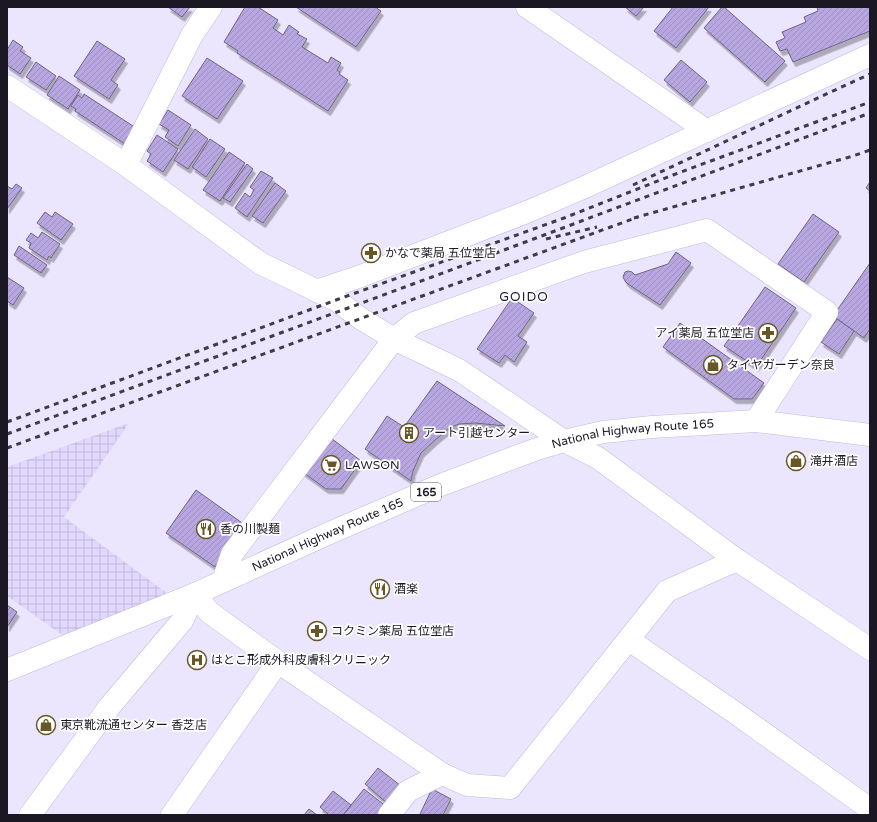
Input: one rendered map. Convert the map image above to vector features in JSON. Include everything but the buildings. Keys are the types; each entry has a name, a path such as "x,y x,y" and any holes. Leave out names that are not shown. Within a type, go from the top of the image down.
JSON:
{"main road":[{"path":"126,165 192,35 211,7"},
{"path":"527,7 706,131"},
{"path":"316,290 361,276 527,212 585,187 870,55"},
{"path":"7,86 126,165 260,263 336,300 360,318 394,339 459,370 564,441 598,458 737,560 870,649"},
{"path":"223,581 232,554 394,339 414,323 584,262 707,230 827,312 756,421"},
{"name":"National Highway Route 165","path":"7,670 194,594 438,486 537,448 603,432 645,427 756,421 870,435"},
{"path":"30,815 110,706 182,621 194,594 209,612 278,662 442,774 467,785 510,788 667,591 737,560"},
{"path":"628,640 734,712 870,808"},
{"path":"172,815 278,662"},
{"path":"389,815 408,791 442,774"}],"shaded area":[{"path":"129,423 64,517 168,594 65,637 7,596 7,467"}],"railway":[{"path":"633,185 870,74"},
{"path":"7,422 336,300 564,218 673,175 870,102"},
{"path":"7,434 870,113"},
{"path":"634,218 870,150"},
{"path":"7,448 638,217"},
{"path":"546,239 597,227"}],"place":[{"name":"かなで薬局 五位堂店","path":"371,253"},
{"name":"アイ薬局 五位堂店","path":"768,333"},
{"name":"タイヤガーデン奈良","path":"713,365"},
{"name":"アート引越センター","path":"409,433"},
{"name":"滝井酒店","path":"796,461"},
{"name":"LAWSON","path":"331,465"},
{"name":"香の川製麺","path":"206,529"},
{"name":"酒楽","path":"380,589"},
{"name":"コクミン薬局 五位堂店","path":"317,631"},
{"name":"はとこ形成外科皮膚科クリニック","path":"197,660"},
{"name":"東京靴流通センター 香芝店","path":"46,725"}],"district":[{"name":"GOIDO","path":"524,297"}]}
